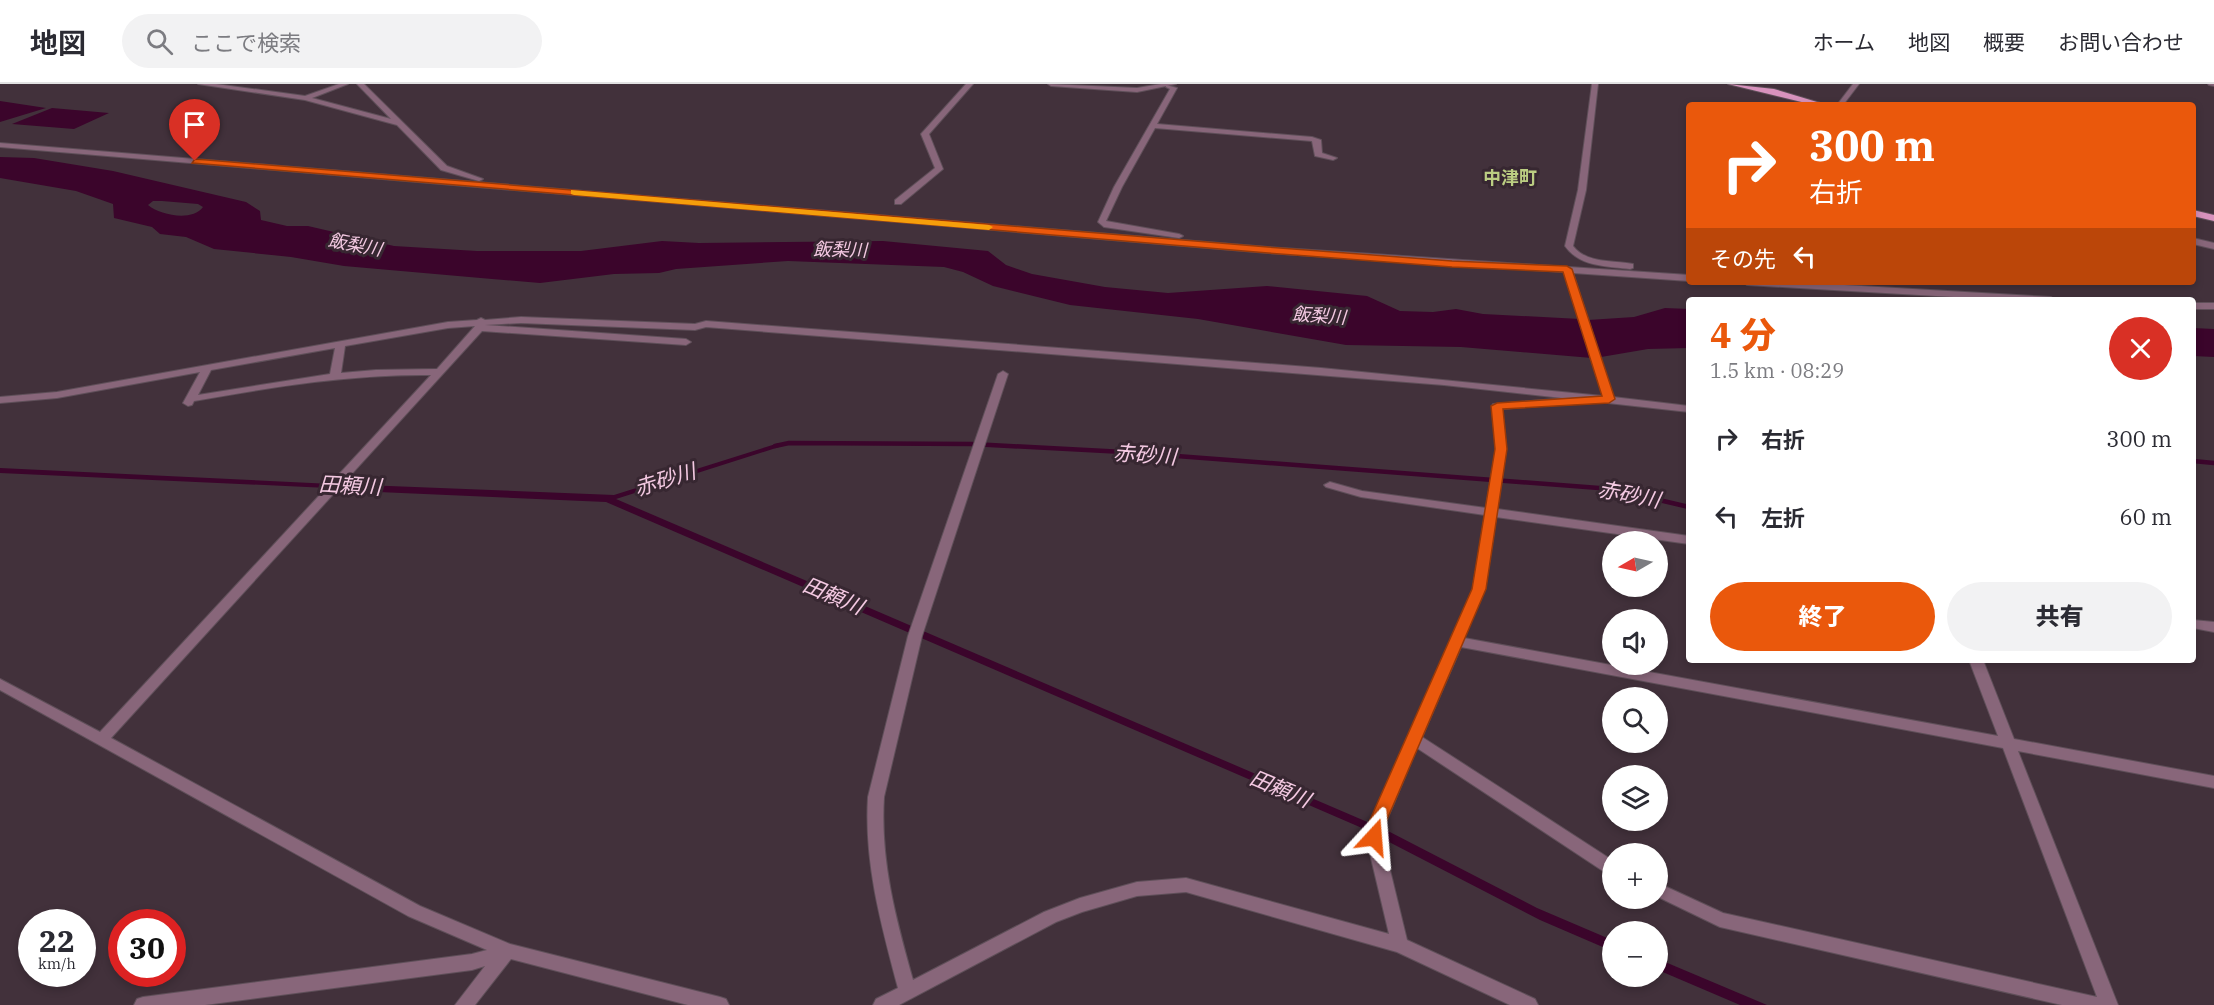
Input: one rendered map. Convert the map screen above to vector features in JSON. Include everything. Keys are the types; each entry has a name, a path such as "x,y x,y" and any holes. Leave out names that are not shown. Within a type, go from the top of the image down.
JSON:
{"main road":[{"path":"1732,84 1774,91 1812,102"},
{"path":"2196,214 2214,218"}],"street":[{"path":"201,84 305,98 398,123"},
{"path":"305,98 345,84"},
{"path":"360,84 444,168 512,188"},
{"path":"898,202 939,169 924,134 970,84"},
{"path":"1051,84 1122,90 1171,85 1174,88 1118,187 1102,222 1107,225 1284,251"},
{"path":"1595,84 1582,190 1570,249 1585,259 1660,271 1669,276"},
{"path":"1842,102 1856,84"},
{"path":"1153,126 1312,139 1317,140 1318,154 1333,158"},
{"path":"0,145 1284,251 1686,278"},
{"path":"2196,242 2214,246"},
{"path":"1568,271 1609,397"},
{"path":"1798,285 2000,297"},
{"path":"2196,306 2214,306"},
{"path":"0,400 57,395 423,328 521,320 695,327 706,324 936,345 1313,372 1609,397 1686,409"},
{"path":"480,324 686,342"},
{"path":"102,739 440,372 480,324"},
{"path":"335,376 341,343"},
{"path":"207,368 189,402 261,385 335,376 386,371 440,372"},
{"path":"907,990 876,859 874,817 880,779 916,631 1003,374"},
{"path":"1400,945 1376,830 1479,589 1501,449 1497,409 1609,397"},
{"path":"1330,485 1361,494 1686,540"},
{"path":"2196,624 2214,627"},
{"path":"1455,641 2214,782"},
{"path":"1977,663 2109,1005"},
{"path":"0,684 414,911 508,951 720,1005"},
{"path":"1414,739 1602,861"},
{"path":"882,1005 907,990 1080,905 1137,888 1166,885 1186,885 1400,945 1529,1005"},
{"path":"1668,895 1720,920 2098,1005"},
{"path":"143,1005 182,1003 472,962 508,951"},
{"path":"464,1005 508,951"}],"water":[{"path":"0,101 46,108 0,122"},
{"path":"52,108 109,113 74,129 12,124"},
{"name":"飯梨川","path":"0,157 34,158 113,171 246,202 260,211 261,220 287,226 308,226 394,246 477,251 581,251 662,241 699,243 883,241 988,251 1006,265 1032,274 1105,287 1168,293 1267,286 1367,296 1400,311 1433,312 1456,309 1483,314 1580,319 1592,358 1461,347 1346,345 1198,319 1070,305 993,286 963,272 944,267 788,261 676,269 659,273 614,274 540,283 344,266 291,257 214,249 186,237 160,234 152,227 114,218 113,204 76,191 0,178","holes":["153,201 198,204 203,207 198,212 184,216 160,212 148,205"]},
{"path":"1665,308 1686,309 1686,348 1648,349 1601,357 1588,320 1634,317"},
{"path":"2196,328 2214,329 2214,357 2196,356"},
{"name":"田頼川","path":"779,443 779,447 616,499 1386,830 1537,908 1602,936 1602,947 1540,920 1362,828 606,502 333,490 338,484 614,495"},
{"path":"0,468 332,484 328,488 0,473"},
{"path":"1668,963 1767,1005 1740,1005 1668,974"}],"waterway":[{"name":"赤砂川","path":"775,446 789,443 972,444 1124,452 1612,489 1686,506"},
{"path":"2196,461 2214,463"}],"slow traffic":[{"path":"574,192 989,227"}],"district":[{"name":"中津町","path":"1510,178"}],"route":[{"path":"195,161 1268,250 1541,270 1567,269 1609,399 1497,406 1501,449 1479,589 1378,822 1374,837"}]}
